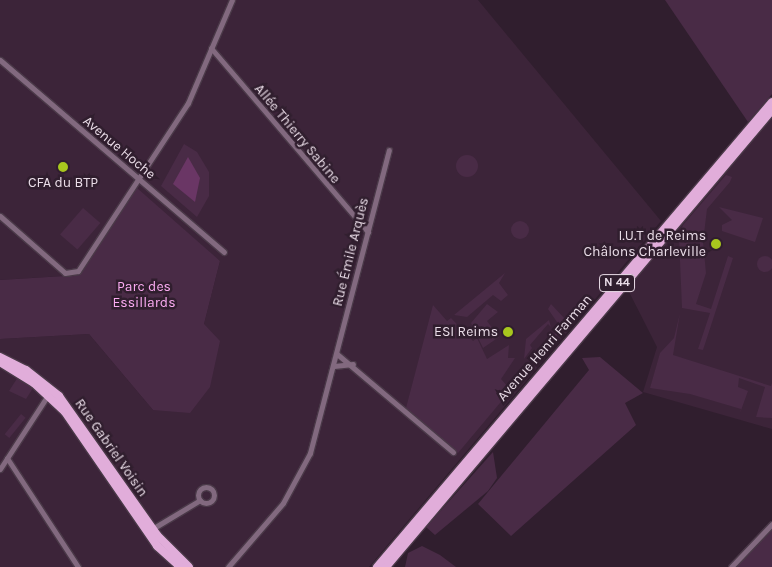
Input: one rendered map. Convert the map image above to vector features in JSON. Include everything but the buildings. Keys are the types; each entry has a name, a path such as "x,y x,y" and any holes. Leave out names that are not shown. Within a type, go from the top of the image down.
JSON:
{"main road":[{"name":"Avenue Henri Farman","path":"377,567 772,102"},
{"name":"Avenue Henri Farman","path":"386,567 772,110"},
{"name":"Rue Gabriel Voisin","path":"0,357 26,370 59,396 152,529 188,567"},
{"path":"0,362 48,395 76,426 157,546 180,567"}],"street":[{"path":"0,216 65,273 78,271 121,200 140,180 188,102 232,0"},
{"name":"Allée Thierry Sabine","path":"211,48 368,232"},
{"name":"Avenue Hoche","path":"0,60 224,252"},
{"path":"0,70 5,65"},
{"name":"Rue Émile Arquès","path":"228,567 283,503 300,474 334,366 389,150"},
{"path":"336,357 353,364 453,452"},
{"path":"334,366 353,364"},
{"path":"0,469 48,395"},
{"path":"7,458 78,567"},
{"path":"152,529 200,500"},
{"path":"731,567 760,542 772,524"}],"shaded area":[{"path":"0,0 478,0 661,221 369,567 0,567 0,339 89,334 153,410 204,324 220,261 123,202 79,275 0,280"},
{"name":"I.U.T de Reims Châlons Charleville","path":"772,110 772,429 643,392 657,347 625,284"},
{"path":"188,157 200,178 195,202 173,184"}],"green space":[{"path":"665,0 772,0 772,94 748,122"},
{"path":"184,144 197,152 209,172 209,196 197,217 161,186"},
{"path":"467,155 477,162 478,166 471,176 467,177 457,170 456,166 463,156"},
{"path":"726,175 732,177 730,182 707,209 703,242 706,273 696,304 711,309 728,256 733,258 703,350 698,349 710,313 682,308 679,237 683,225"},
{"name":"Parc des Essillards","path":"137,188 220,261 204,324 220,341 210,387 190,413 153,410 89,334 0,339 0,280 80,275"},
{"path":"719,207 763,218 755,242 722,231 722,225 732,220"},
{"path":"83,208 100,223 77,250 60,234"},
{"path":"520,221 526,224 529,230 526,236 520,239 514,236 511,230 514,224"},
{"path":"762,256 768,256 773,261 771,270 762,272 757,267 757,261"},
{"path":"505,273 499,283 508,295 501,301 493,295 467,317 454,315"},
{"path":"487,304 498,312 487,321 499,337 483,348 471,323"},
{"path":"551,304 565,319 563,328 458,453 406,408 433,305 447,321 451,318 473,341 477,338 487,359 509,345 508,358 515,358 501,379 509,388 556,333 557,322 548,309"},
{"path":"680,313 673,355 771,386 772,383 772,418 756,417 765,387 739,378 738,387 748,391 740,413 741,409 690,394 650,388 660,353 674,338"},
{"path":"549,320 551,327 548,324 530,345 532,348 524,359 526,339"},
{"path":"600,357 643,393 625,403 636,425 511,536 478,504 589,370 582,358"},
{"path":"18,377 33,388 26,399 9,391"},
{"path":"21,414 26,418 9,438 5,434"},
{"path":"493,452 497,478 488,491 435,535 426,527"},
{"path":"772,524 772,567 731,567 760,541"},
{"path":"422,546 440,555 456,567 405,567 408,553"}],"place":[{"name":"CFA du BTP","path":"63,167"},
{"name":"I.U.T de Reims Châlons Charleville","path":"716,244"},
{"name":"ESI Reims","path":"508,332"}]}
